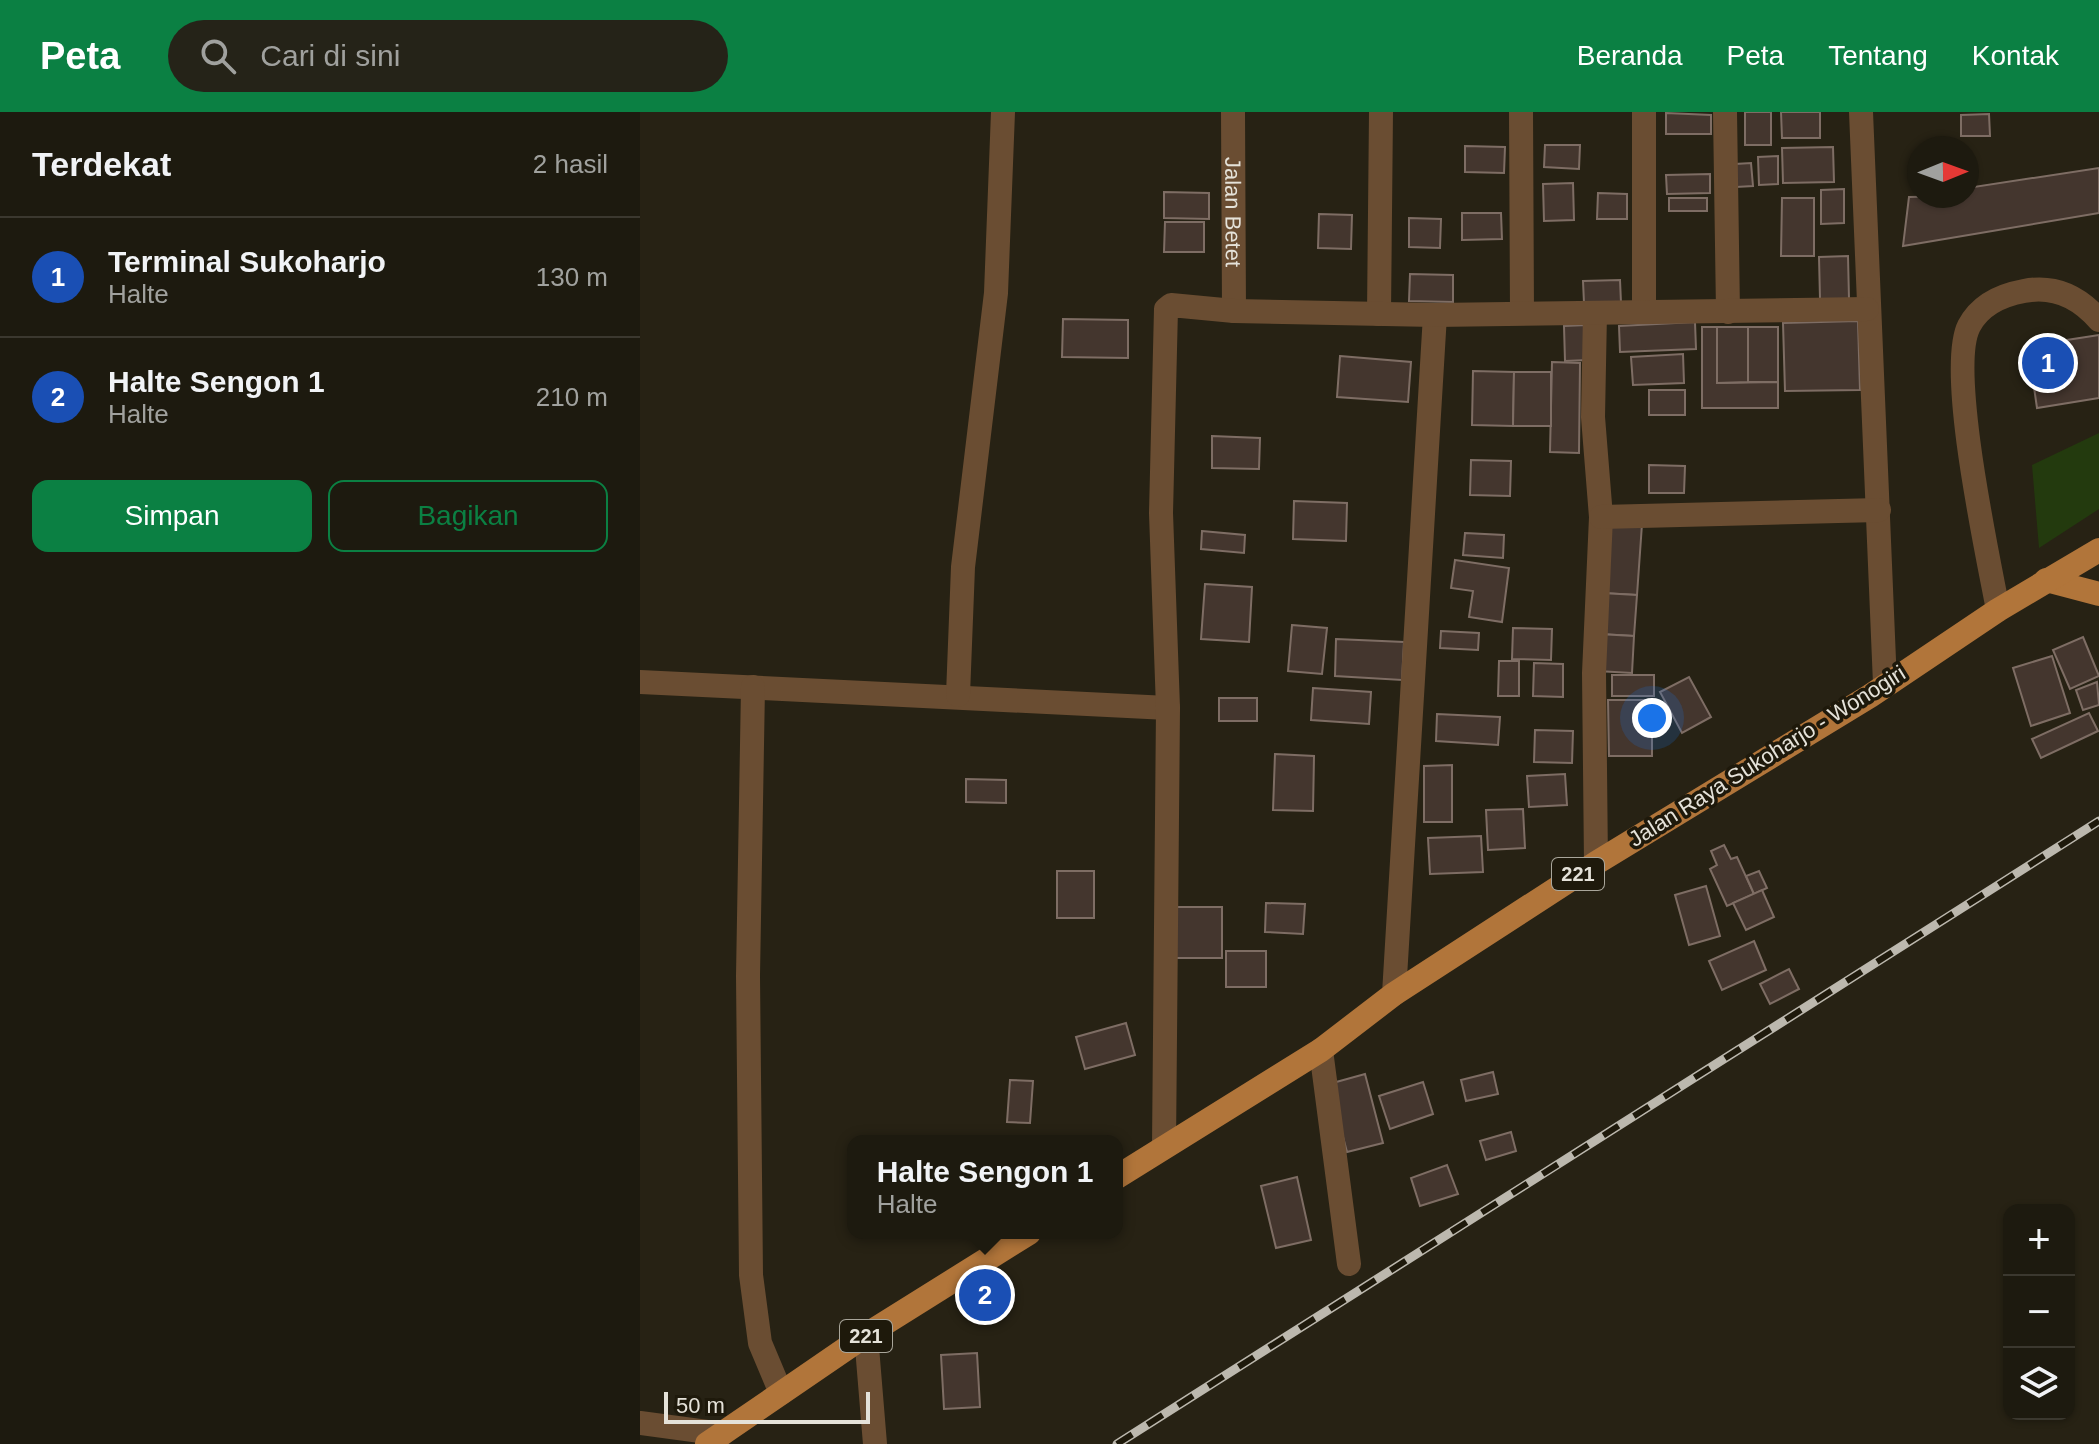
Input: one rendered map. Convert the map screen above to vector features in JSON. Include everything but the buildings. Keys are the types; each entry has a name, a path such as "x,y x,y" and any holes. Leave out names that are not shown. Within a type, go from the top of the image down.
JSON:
{"main road":[{"name":"Jalan Raya Sukoharjo - Wonogiri","path":"1123,1173 1321,1050 1394,994 1596,863 2046,580 2099,550"},
{"path":"2046,580 2099,594"},
{"name":"221","path":"715,1439 866,1335 1019,1239"}],"street":[{"path":"958,695 963,567 996,293 1003,112"},
{"name":"Jalan Betet","path":"1233,112 1234,311"},
{"path":"1379,314 1381,112"},
{"path":"1521,112 1522,312"},
{"path":"1644,112 1644,312"},
{"path":"1725,112 1728,312"},
{"path":"1861,112 1885,684"},
{"path":"1998,610 1961,379 1968,328 1996,300 2027,290 2048,290 2071,296 2094,313"},
{"path":"1164,1147 1168,708 1161,513 1164,312 1171,305 1234,311 1435,315 1867,309"},
{"path":"1595,313 1593,417 1601,517 1594,673 1596,863"},
{"path":"1394,994 1435,315"},
{"path":"1601,517 1879,510"},
{"path":"640,682 958,695 1168,708"},
{"path":"753,687 748,976 750,1263 760,1343 781,1393"},
{"path":"1321,1050 1349,1264"},
{"path":"866,1335 875,1444"},
{"path":"640,1423 715,1439"}],"green space":[{"path":"2099,433 2099,509 2039,548 2032,465"}],"railway":[{"path":"1117,1444 2099,821"}],"place":[{"name":"Terminal Sukoharjo","path":"2048,363"},
{"name":"Halte Sengon 1","path":"985,1295"}]}
